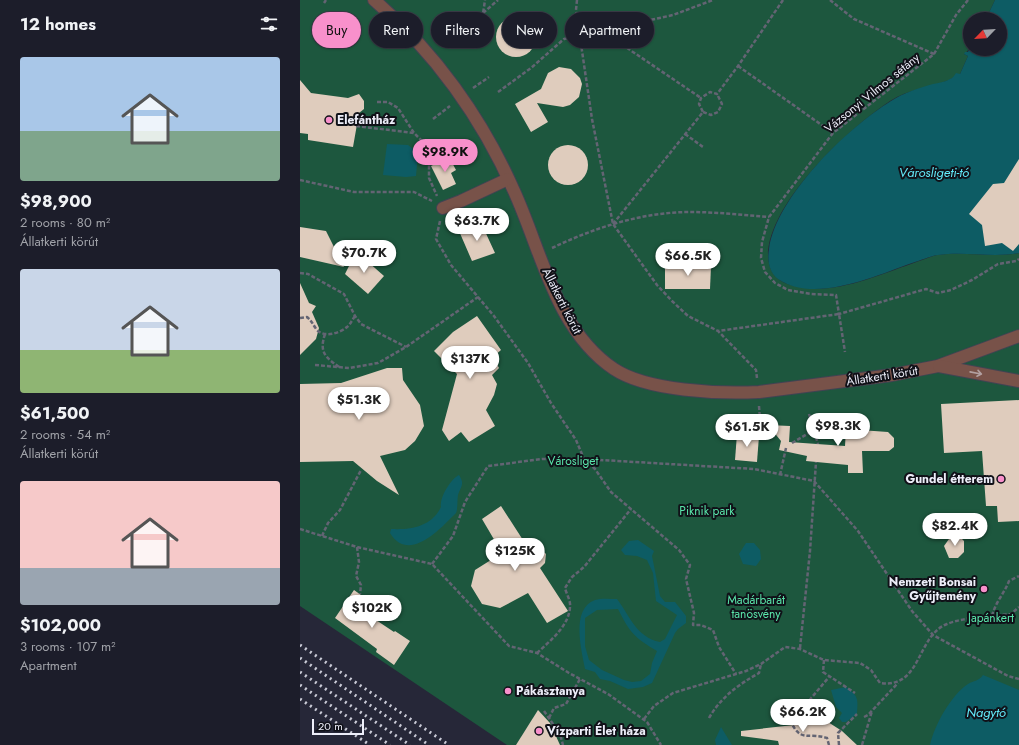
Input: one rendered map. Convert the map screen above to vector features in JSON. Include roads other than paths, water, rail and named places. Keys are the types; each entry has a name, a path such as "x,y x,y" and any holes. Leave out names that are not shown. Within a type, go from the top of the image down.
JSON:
{"street":[{"name":"Állatkerti körút","path":"374,0 425,50 462,96 491,143 508,178 557,296 573,328 590,349 616,370 642,381 669,387 738,393 759,392 892,375 938,366 1017,340"},
{"path":"443,208 508,178"},
{"path":"938,366 1019,381"}],"water":[{"name":"Városligeti-tó","path":"995,0 1019,0 1019,253 999,255 948,254 928,257 863,280 826,288 809,289 793,286 778,279 769,266 769,249 774,229 799,186 816,166 854,128 896,98 917,89 946,81 952,78 956,73 960,74 968,56 1007,56 1007,12 989,12"},
{"path":"387,144 408,145 418,153 416,176 406,177 383,175"},
{"path":"459,475 462,483 458,495 456,513 429,538 421,542 412,545 404,545 397,541 390,533 391,529 412,528 425,524 431,520 441,507 443,495 447,487"},
{"path":"638,540 654,551 652,556 660,596 665,602 675,602 686,616 686,623 675,633 652,683 643,687 628,689 610,681 600,679 595,672 585,669 580,642 580,621 582,612 587,605 597,599 617,599 639,631 645,636 660,642 665,639 677,615 656,601 653,573 647,560 637,556 625,555 621,550 629,541","holes":["618,609 633,634 657,651 652,663 650,674 641,681 632,682 624,680 602,670 589,660 585,646 585,618 597,610"]},
{"path":"746,543 754,543 760,550 761,559 756,566 743,564 739,554"},
{"name":"Nagytó","path":"983,675 1019,690 1019,745 930,745 939,720 955,696 970,683 979,679"},
{"path":"846,687 857,699 857,714 846,722 842,722 839,718 842,713 836,707 831,690"},
{"path":"721,727 732,745 716,745 715,740"}],"railway":[{"path":"300,645 449,745"},
{"path":"300,658 429,745"},
{"path":"300,672 410,745"},
{"path":"300,685 390,745"},
{"path":"300,699 370,745"}],"place":[{"name":"Elefántház","path":"329,120"},
{"name":"Gundel étterem","path":"1001,479"},
{"name":"Nemzeti Bonsai Gyűjtemény","path":"984,589"},
{"name":"Pákásztanya","path":"508,691"},
{"name":"Vízparti Élet háza","path":"539,731"}],"park label":[{"name":"Városliget","path":"573,461"},
{"name":"Piknik park","path":"707,511"},
{"name":"Madárbarát tanösvény","path":"756,607"},
{"name":"Japánkert","path":"991,618"}]}
